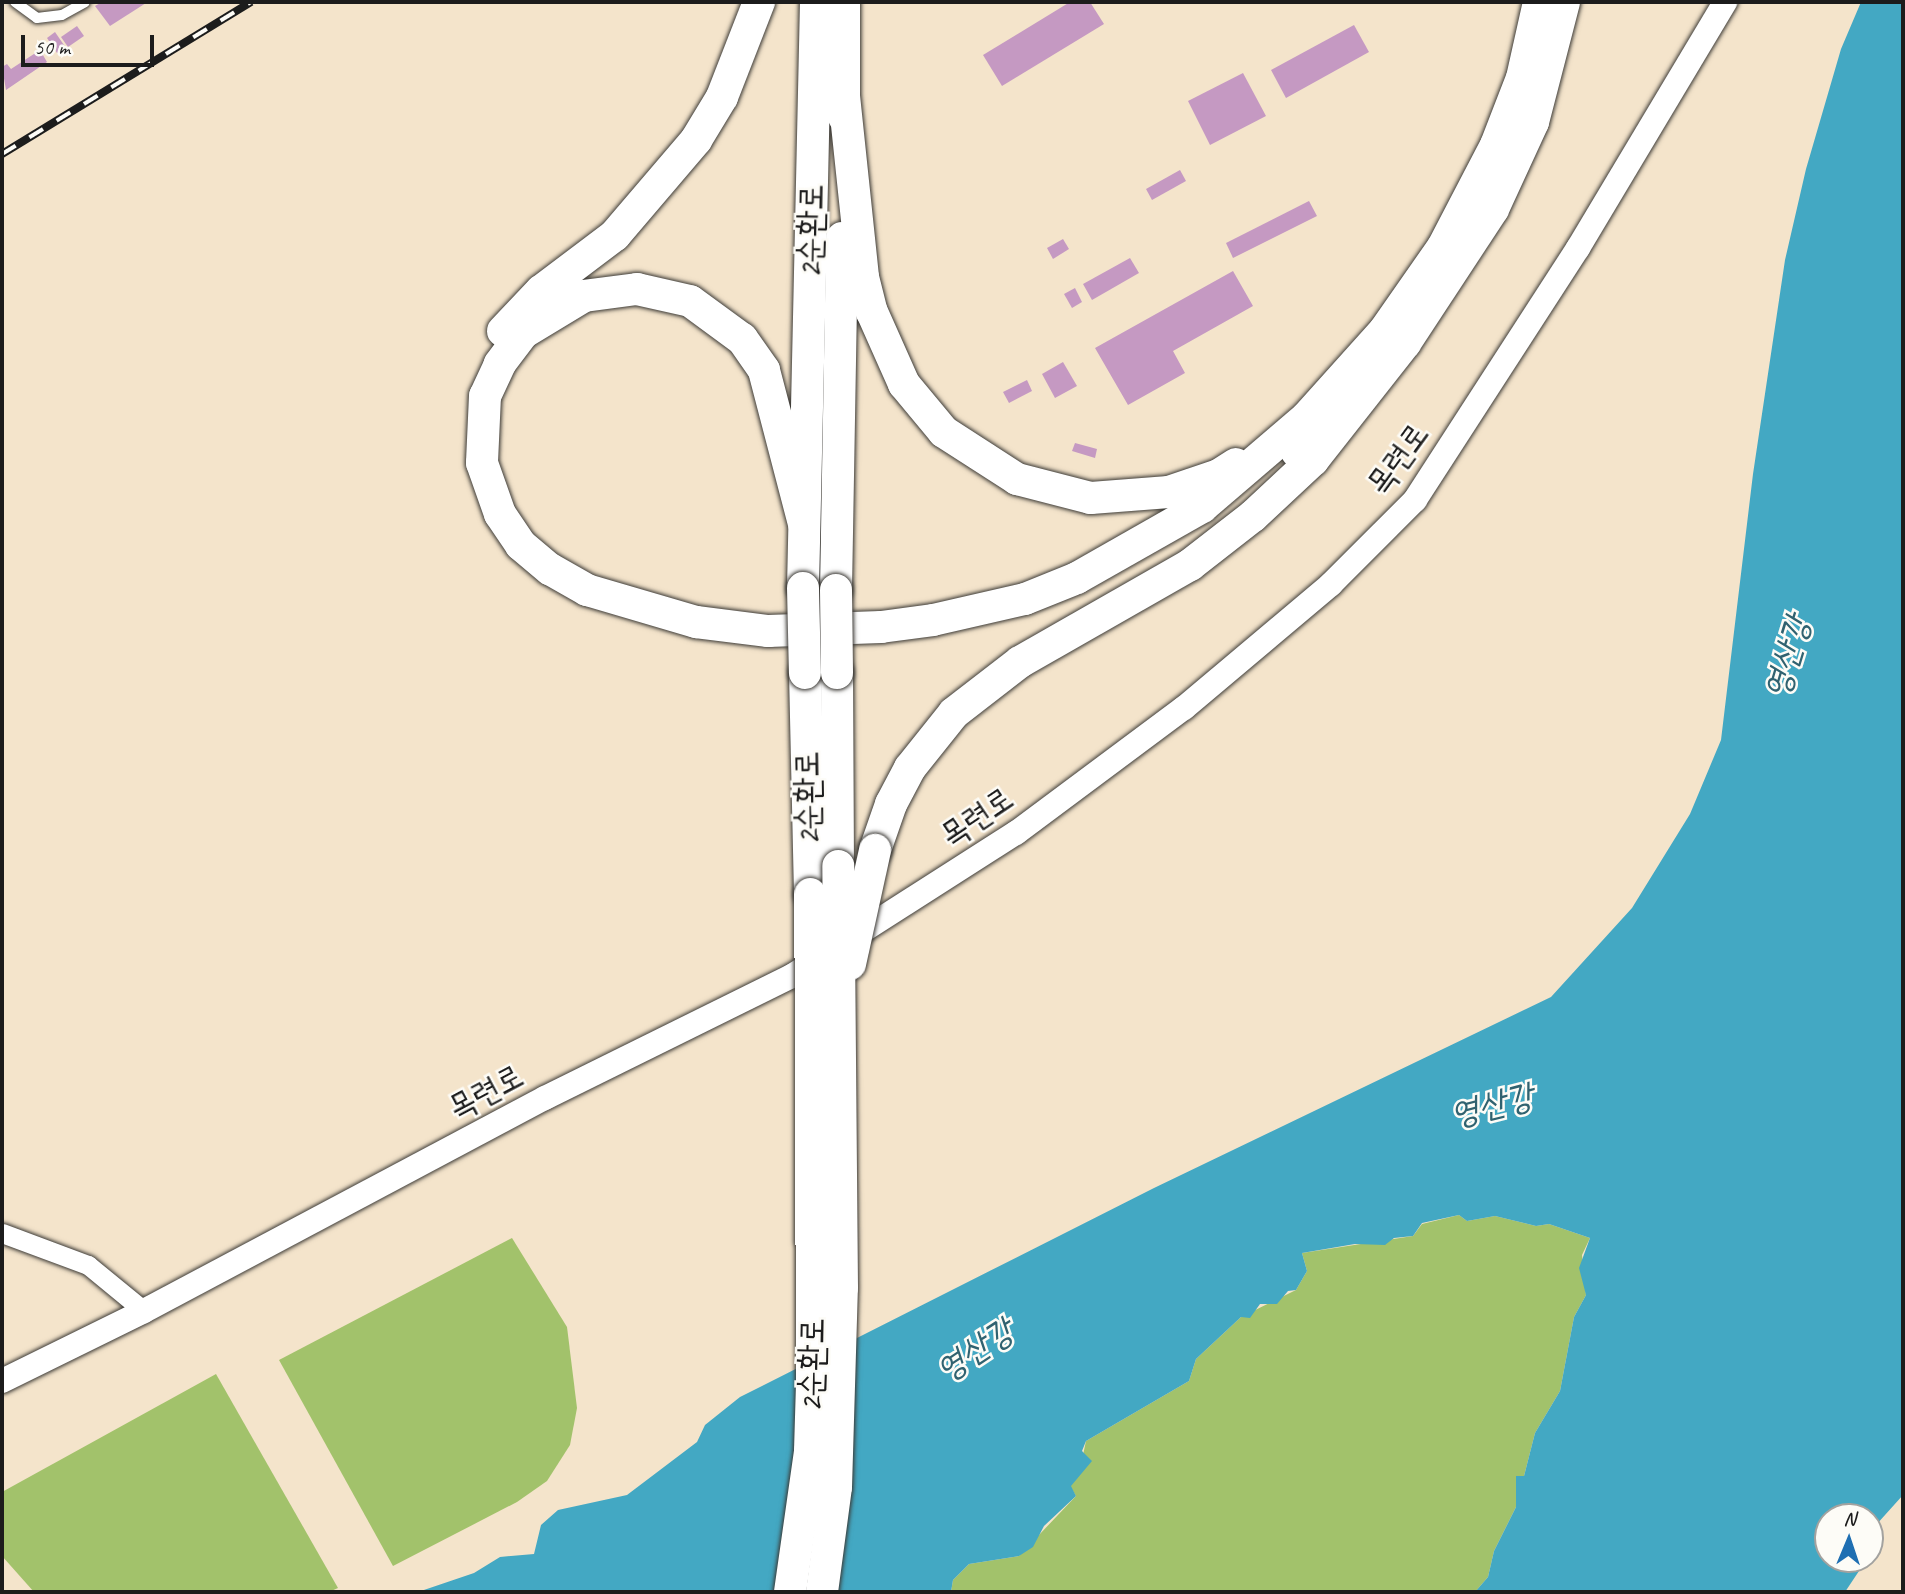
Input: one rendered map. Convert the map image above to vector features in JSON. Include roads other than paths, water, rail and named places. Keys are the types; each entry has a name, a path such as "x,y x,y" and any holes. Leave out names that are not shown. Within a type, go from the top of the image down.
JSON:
{"highway":[{"path":"759,2 722,97 696,140 615,235 511,319 474,377 463,418 470,487 503,555 544,586 582,605 631,621 681,634 747,642 870,642 962,631 1063,599 1169,546 1249,492 1357,402"},
{"name":"2순환로","path":"790,1592 810,1451 812,1385 810,894 803,588 816,2"},
{"name":"2순환로","path":"822,1592 836,1487 839,1394 836,590 844,2"},
{"path":"804,524 764,370 742,339 690,301 637,289 584,296 523,333 500,364 485,396 482,463 499,514 531,553 587,590 696,622 768,631 881,627 1025,598 1077,578 1202,508 1307,416 1385,330 1443,247 1496,145 1522,78 1539,2"},
{"path":"839,1010 875,850 891,804 910,768 954,713 1020,662 1200,556 1313,460 1405,343 1493,209 1533,122 1564,2"},
{"path":"844,96 863,276 882,343 925,413 981,459 1017,479 1055,491 1091,498 1169,492 1219,475 1307,416"}],"street":[{"name":"목련로","path":"2,1381 144,1311 533,1104 792,976 1016,833 1184,708 1331,584 1416,499 1578,248 1725,2"},
{"path":"2,1233 88,1265 144,1311"}],"lane":[{"path":"15,2 37,18 62,16 85,2"}],"water":[{"name":"영산강","path":"1861,2 1903,2 1903,1495 1884,1516 1884,1503 1814,1503 1814,1573 1858,1573 1845,1592 1475,1592 1488,1577 1494,1551 1516,1507 1516,1476 1524,1476 1535,1433 1560,1391 1574,1317 1586,1295 1579,1268 1590,1238 1549,1224 1536,1226 1495,1216 1467,1221 1459,1215 1422,1223 1413,1236 1394,1238 1385,1245 1355,1244 1302,1253 1307,1271 1296,1290 1288,1291 1277,1304 1260,1304 1250,1318 1241,1317 1196,1359 1189,1381 1086,1441 1082,1451 1092,1461 1071,1486 1076,1496 1044,1526 1033,1547 1019,1556 969,1564 953,1580 951,1592 418,1592 474,1573 500,1557 534,1554 541,1525 558,1510 627,1495 697,1442 705,1425 740,1397 1154,1188 1551,997 1632,908 1690,814 1721,740 1753,474 1785,260 1806,169 1841,49"}],"railway":[{"path":"2,154 251,2"}]}
